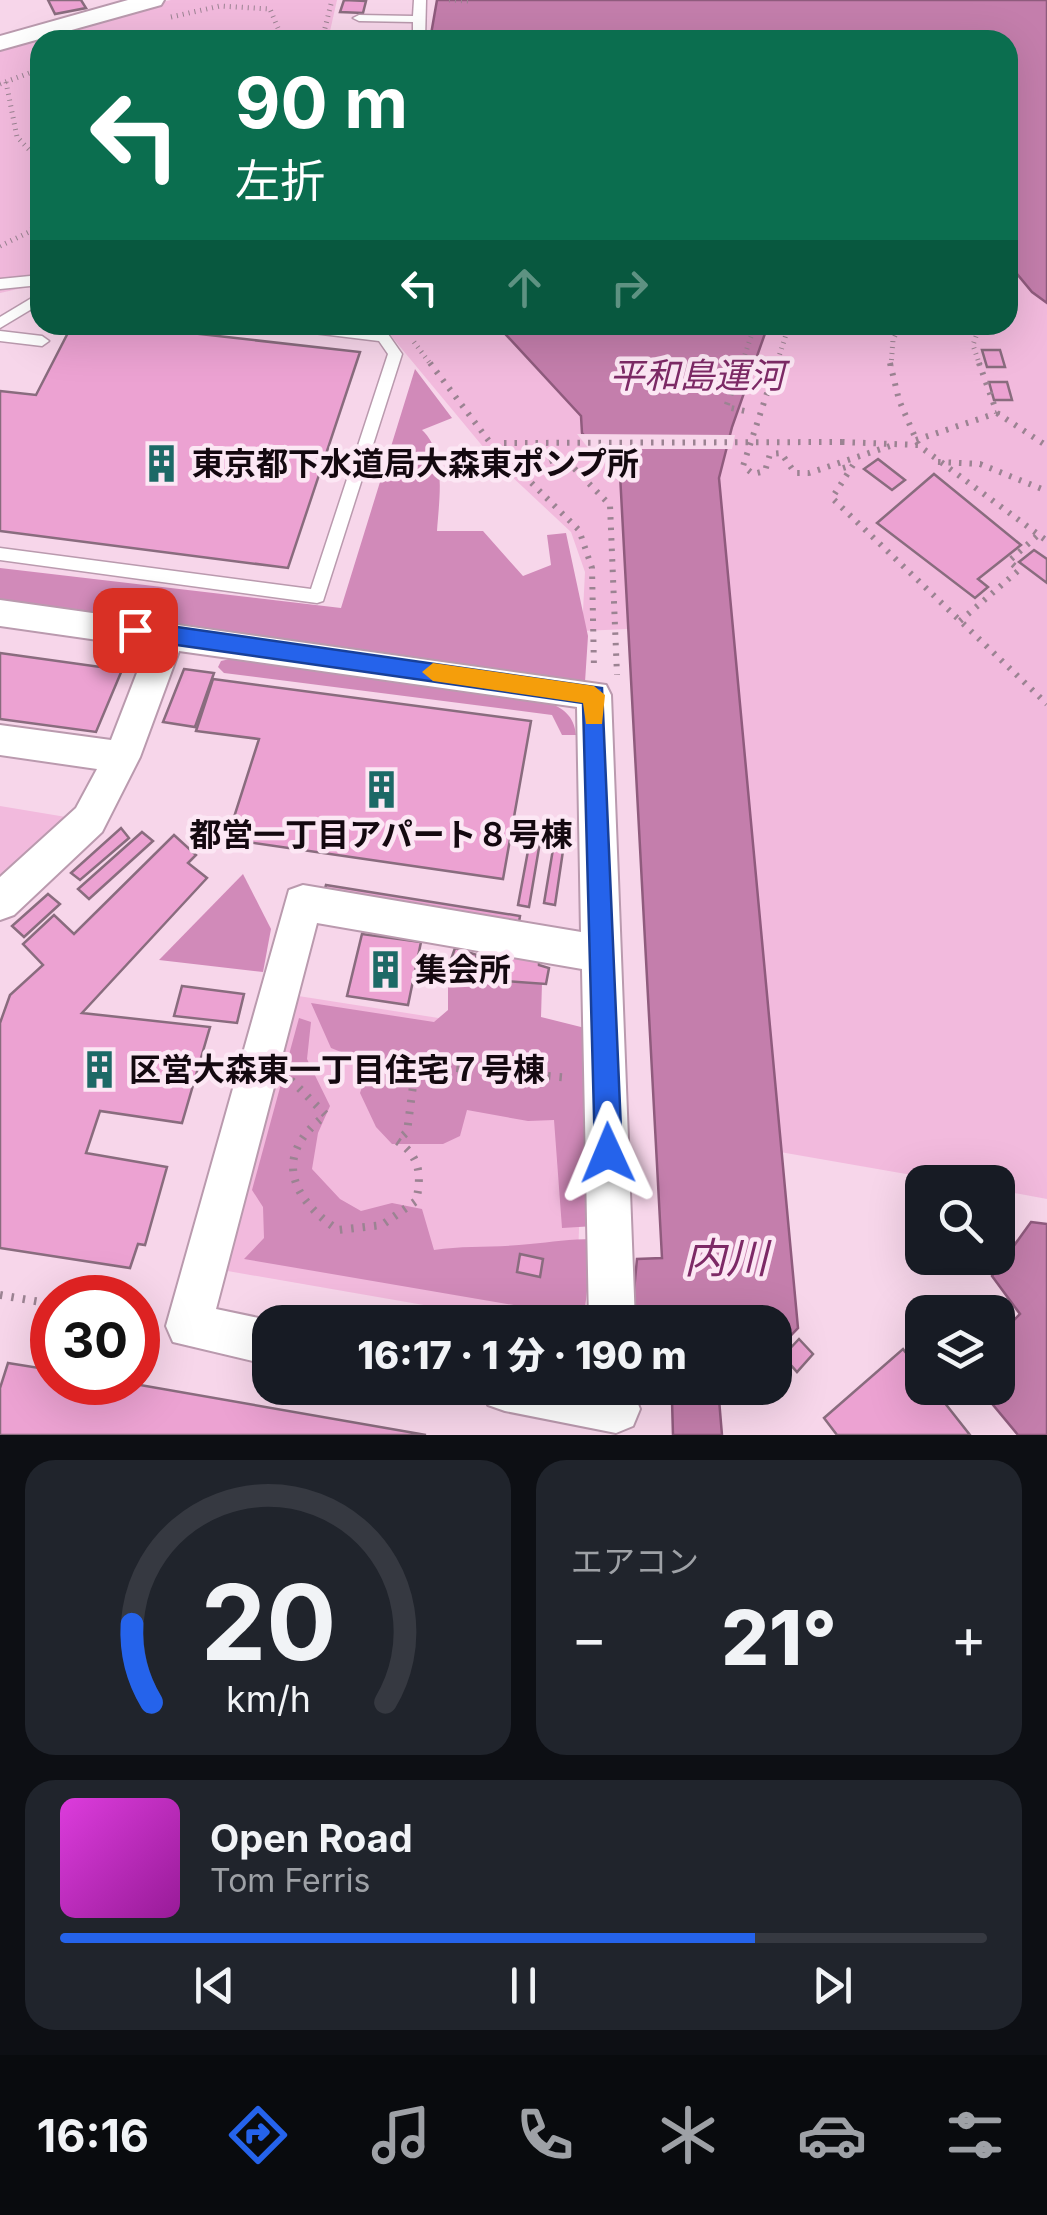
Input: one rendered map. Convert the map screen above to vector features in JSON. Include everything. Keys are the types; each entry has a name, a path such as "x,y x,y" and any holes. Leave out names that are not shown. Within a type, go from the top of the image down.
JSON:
{"street":[{"path":"63,30 154,11"},
{"path":"0,43 30,37"},
{"path":"0,613 594,695 612,1305"},
{"path":"0,902 88,820 122,757 169,634"},
{"path":"0,740 122,757"},
{"path":"252,1338 189,1326 304,903 603,954"},
{"path":"587,1405 616,1411"}],"lane":[{"path":"420,0 416,19 420,30"},
{"path":"359,18 416,19"},
{"path":"0,284 30,281"},
{"path":"0,322 30,304"},
{"path":"0,554 318,596 395,354 383,337 367,335"},
{"path":"0,336 42,341"}],"path":[{"path":"324,30 332,0"},
{"path":"449,0 468,1"},
{"path":"154,11 242,2 270,10 279,30"},
{"path":"30,73 3,83 17,137 30,151"},
{"path":"0,246 29,232"},
{"path":"745,411 726,407 751,335"},
{"path":"786,335 743,466 753,474 765,471 770,454 782,453 794,473 853,466 832,498 1047,704"},
{"path":"897,335 889,363 893,386 917,443 937,462 1047,541"},
{"path":"976,335 973,345 997,413 1047,446"},
{"path":"410,337 489,441 579,530 592,568 594,695"},
{"path":"842,468 863,454 917,443 997,413"},
{"path":"489,441 842,442 890,446"},
{"path":"520,472 562,456"},
{"path":"937,462 983,463 1047,491"},
{"path":"960,621 1018,570 1009,561 1038,535"},
{"path":"282,1071 326,1115 297,1140 292,1170 303,1204 338,1230 382,1225 416,1202 421,1178 418,1160 411,1148 398,1141 407,1132 414,1078 445,1067 526,1071 607,1083"},
{"path":"0,1295 30,1300"}],"shaded area":[{"path":"171,0 337,0 330,30 48,30"},
{"path":"30,36 30,286 0,293 0,48"},
{"path":"1018,275 1047,303 1047,1199 1015,1193 1015,1165 905,1165 905,1174 780,1152 719,478 732,427 764,335 1018,335"},
{"path":"390,335 506,335 581,416 582,433 620,474 628,629 582,631 585,572 571,532 494,460"},
{"path":"415,369 452,418 422,430 438,464 437,531 483,531 523,576 551,565 547,535 566,533 588,636 585,682 0,609 0,568 341,608"},
{"path":"234,658 545,701 566,713 576,735 562,735 552,715 224,673 218,667 221,661"},
{"path":"0,806 78,819 0,891"},
{"path":"243,874 271,929 263,972 159,960"},
{"path":"448,981 542,983 541,1017 593,1030 595,1226 562,1228 554,1120 528,1121 467,1110 460,1136 443,1144 392,1144 376,1127 360,1093 367,1072 364,1054 346,1054 331,1048 311,1003 434,1022 448,1010"},
{"path":"292,995 585,1041 577,1305 424,1305 222,1270"},
{"path":"299,1018 311,1022 307,1059 330,1106 318,1133 312,1169 340,1199 361,1211 392,1203 422,1209 434,1250 593,1239 585,1305 514,1305 244,1259 264,1238 263,1207 252,1190"}],"water":[{"path":"437,0 1047,0 1047,303 1018,275 1018,30 432,30"},
{"name":"内川","path":"506,335 764,335 732,427 719,478 798,1328 792,1334 792,1305 633,1305 637,1259 662,1258 620,474 582,433 581,416"},
{"path":"1031,1222 1047,1224 1047,1435 1018,1435 993,1405 1015,1405 1015,1319 1020,1314 1015,1307 1015,1295 1006,1295 992,1276 1015,1275 1015,1244"},
{"path":"672,1405 720,1405 722,1435 673,1435"}],"pier":[{"path":"577,434 735,435 732,449 589,449"}],"building":[{"path":"48,0 81,0 86,8 55,14"},
{"path":"344,0 366,1 363,13 340,12"},
{"name":"東京都下水道局大森東ポンプ所","path":"67,335 208,335 360,352 288,568 0,531 0,391 36,395"},
{"path":"982,350 1000,350 1005,367 987,367"},
{"path":"989,382 1007,382 1012,400 994,400"},
{"path":"878,459 905,480 892,490 864,469"},
{"path":"934,474 1021,545 978,579 988,587 975,598 877,523"},
{"path":"1034,550 1047,559 1047,583 1019,562"},
{"path":"0,653 122,670 96,732 0,719"},
{"path":"184,669 214,673 195,727 163,722"},
{"name":"都営一丁目アパート８号棟","path":"213,679 531,721 503,879 227,839 259,739 196,731"},
{"path":"121,828 129,838 80,880 71,873"},
{"path":"142,832 153,841 89,899 78,889"},
{"name":"区営大森東一丁目住宅７号棟","path":"174,835 196,855 188,863 207,878 82,1013 210,1027 182,1123 100,1111 86,1153 167,1167 145,1245 138,1244 130,1268 0,1248 0,1023 10,995 43,965 23,944 54,915 74,934"},
{"path":"530,840 540,842 529,907 518,905"},
{"path":"554,843 564,844 555,905 544,903"},
{"path":"326,885 520,916 518,928 323,896"},
{"path":"48,894 60,904 24,937 12,926"},
{"name":"集会所","path":"362,934 421,942 408,1005 347,996"},
{"path":"455,948 477,955 469,978 447,971"},
{"path":"495,953 539,958 539,965 549,968 546,984 503,981 503,977 492,975"},
{"path":"182,986 244,994 237,1023 174,1016"},
{"path":"520,1254 543,1259 540,1277 517,1272"},
{"path":"799,1339 813,1354 797,1372 792,1366 792,1346"},
{"path":"903,1349 905,1405 946,1405 970,1435 837,1435 824,1418"},
{"path":"8,1363 30,1366 30,1405 160,1405 160,1388 426,1435 0,1435 0,1388"}],"slow traffic":[{"path":"433,672 594,695 594,717"}],"place":[{"name":"東京都下水道局大森東ポンプ所","path":"162,463"},
{"name":"都営一丁目アパート８号棟","path":"381,789"},
{"name":"集会所","path":"385,969"},
{"name":"区営大森東一丁目住宅７号棟","path":"99,1069"}],"route":[{"path":"135,630 594,695 608,1153"}],"water label":[{"name":"平和島運河","path":"697,375"}]}
